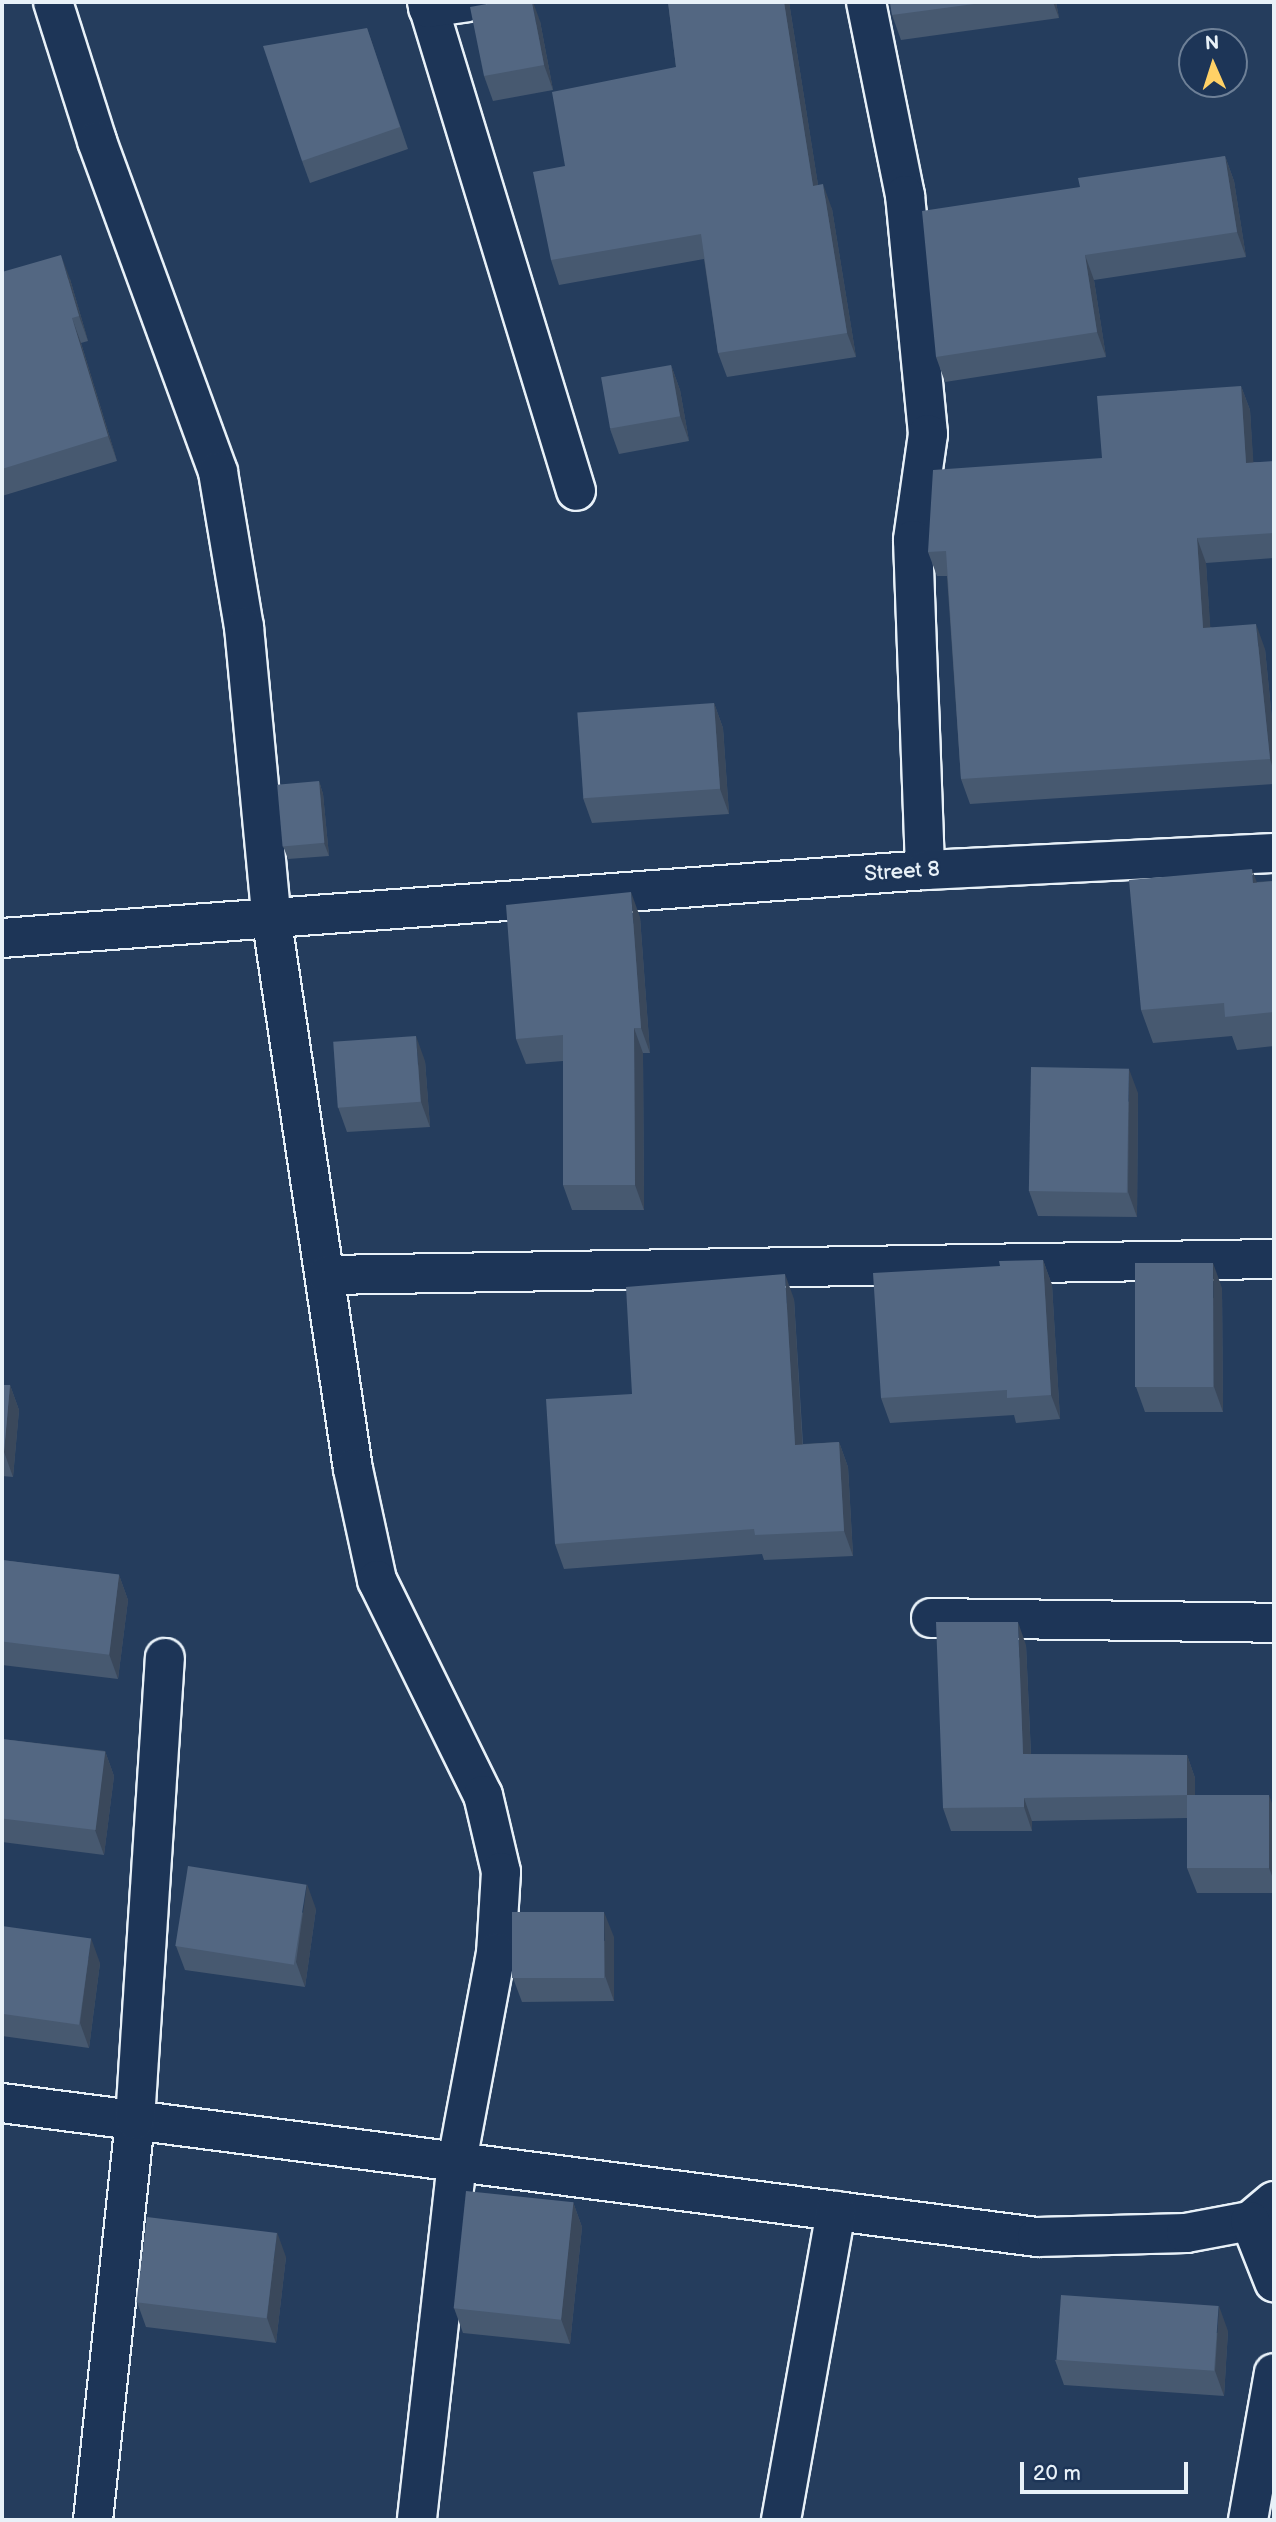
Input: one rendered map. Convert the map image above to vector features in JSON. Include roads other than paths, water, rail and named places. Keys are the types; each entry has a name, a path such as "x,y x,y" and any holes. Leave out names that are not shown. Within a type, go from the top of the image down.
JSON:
{"street":[{"path":"53,2 97,141 218,472 244,627 272,922 327,1275 352,1469 377,1580 483,1795 501,1872 496,1953 457,2162 416,2520"},
{"path":"467,2 427,5 576,491"},
{"path":"866,2 905,195 928,434 913,540 925,870"},
{"name":"Street 8","path":"2,938 272,922 529,899 925,870 1274,853"},
{"path":"327,1275 1274,1258"},
{"path":"931,1618 1274,1623"},
{"path":"93,2520 135,2120 165,1658"},
{"path":"2,2102 1037,2237 1186,2233 1262,2211 1274,2282"},
{"path":"781,2520 836,2211"},
{"path":"1248,2520 1274,2372"}]}
